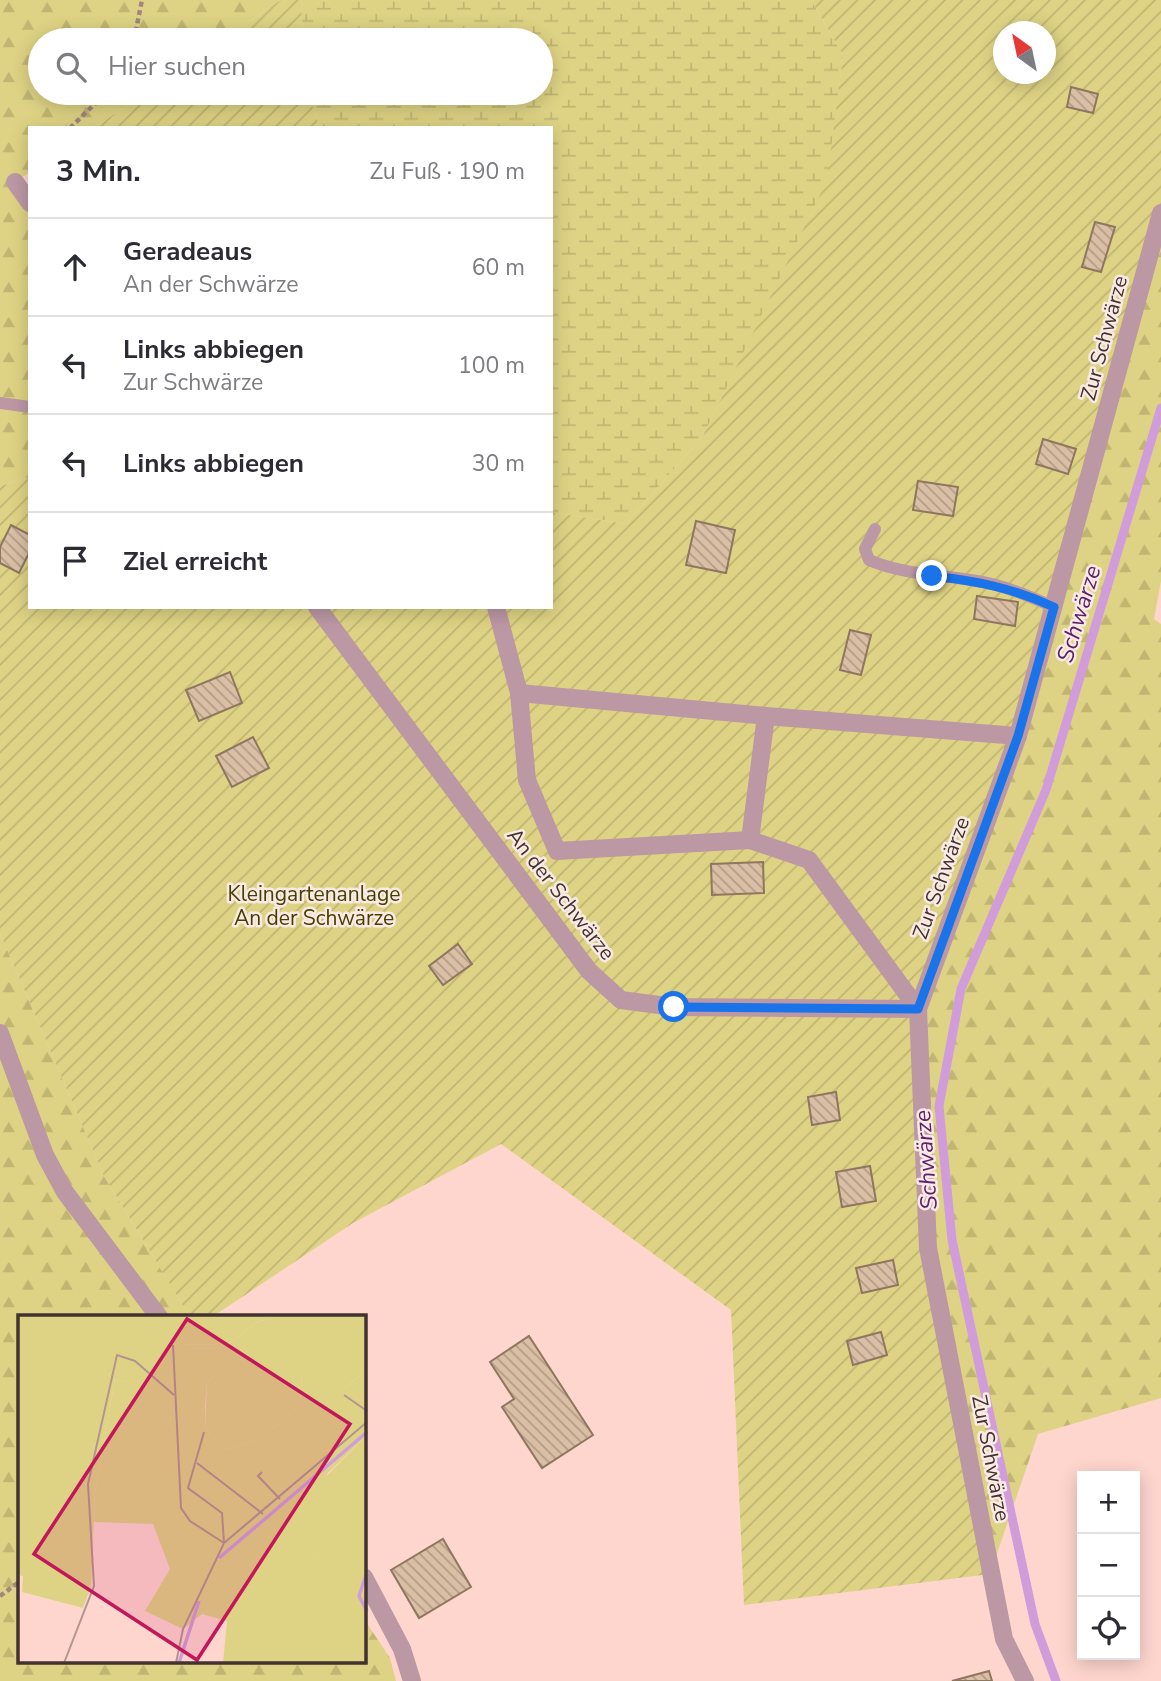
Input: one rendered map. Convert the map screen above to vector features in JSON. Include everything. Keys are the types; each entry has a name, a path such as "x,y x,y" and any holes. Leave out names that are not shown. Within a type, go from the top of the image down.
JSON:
{"street":[{"path":"15,182 28,200"},
{"name":"Zur Schwärze","path":"1025,1681 1004,1639 929,1248 918,1009 1018,736 1161,213"},
{"name":"An der Schwärze","path":"318,609 589,971 621,1000 674,1007 918,1009"},
{"path":"497,609 519,693 527,780 557,851 750,840 808,860 918,1009"},
{"path":"519,693 1018,736"},
{"path":"750,840 766,716"},
{"path":"0,1033 45,1155 65,1192 157,1315"},
{"path":"366,1581 402,1649 412,1681"}],"lane":[{"path":"0,403 28,407"},
{"path":"876,529 865,549 869,560 891,569 978,581 1024,594 1054,607"}],"path":[{"path":"136,28 142,0"},
{"path":"72,126 94,105"},
{"path":"0,1596 18,1583"}],"green space":[{"path":"0,0 281,0 240,28 28,28 28,105 128,105 97,126 28,126 28,173 15,182 28,203 28,478 0,486"},
{"path":"281,0 301,0 302,28 240,28"},
{"path":"301,0 811,0 843,55 828,180 703,436 626,524 553,512 553,126 319,126 312,105 553,105 553,28 302,28"},
{"name":"Kleingartenanlage An der Schwärze","path":"811,0 1161,0 1161,213 1054,609 918,1009 928,1248 990,1574 744,1605 731,1310 501,1144 353,1223 215,1315 189,1315 104,1176 0,933 0,486 28,478 28,609 553,609 553,512 626,524 703,436 827,180 843,55"},
{"path":"128,105 312,105 319,126 97,126"},
{"path":"1161,213 1161,581 1154,619 1161,624 1161,1398 1038,1434 990,1574 928,1248 918,1009"},
{"path":"0,933 104,1176 189,1315 18,1315 18,1664 366,1664 366,1622 390,1658 396,1681 0,1681"}],"building":[{"path":"1071,87 1098,94 1093,113 1067,107"},
{"path":"1095,222 1115,227 1101,272 1082,267"},
{"path":"1043,439 1076,449 1068,474 1036,464"},
{"path":"918,481 958,487 953,516 913,510"},
{"path":"696,521 735,530 726,573 686,565"},
{"path":"11,525 28,534 28,555 19,573 0,563 0,547"},
{"path":"977,596 1018,602 1015,626 974,619"},
{"path":"850,630 871,635 861,675 840,670"},
{"path":"230,672 242,703 199,721 186,690"},
{"path":"253,737 269,768 232,787 216,756"},
{"path":"763,862 764,893 712,895 711,864"},
{"path":"458,944 472,964 443,985 429,966"},
{"path":"836,1092 840,1120 812,1125 808,1097"},
{"path":"870,1166 876,1201 842,1207 836,1172"},
{"path":"893,1260 898,1285 862,1293 856,1268"},
{"path":"881,1332 887,1355 853,1365 847,1341"},
{"path":"529,1336 593,1435 542,1468 502,1407 514,1399 490,1362"},
{"path":"443,1539 471,1587 419,1618 391,1570"},
{"path":"989,1671 992,1681 952,1681"}],"waterway":[{"name":"Schwärze","path":"1056,1681 1035,1624 952,1240 939,1106 961,989 1046,790 1161,408"}],"route":[{"path":"674,1007 918,1009 1018,736 1054,607 1024,594 978,581 932,576"}]}
